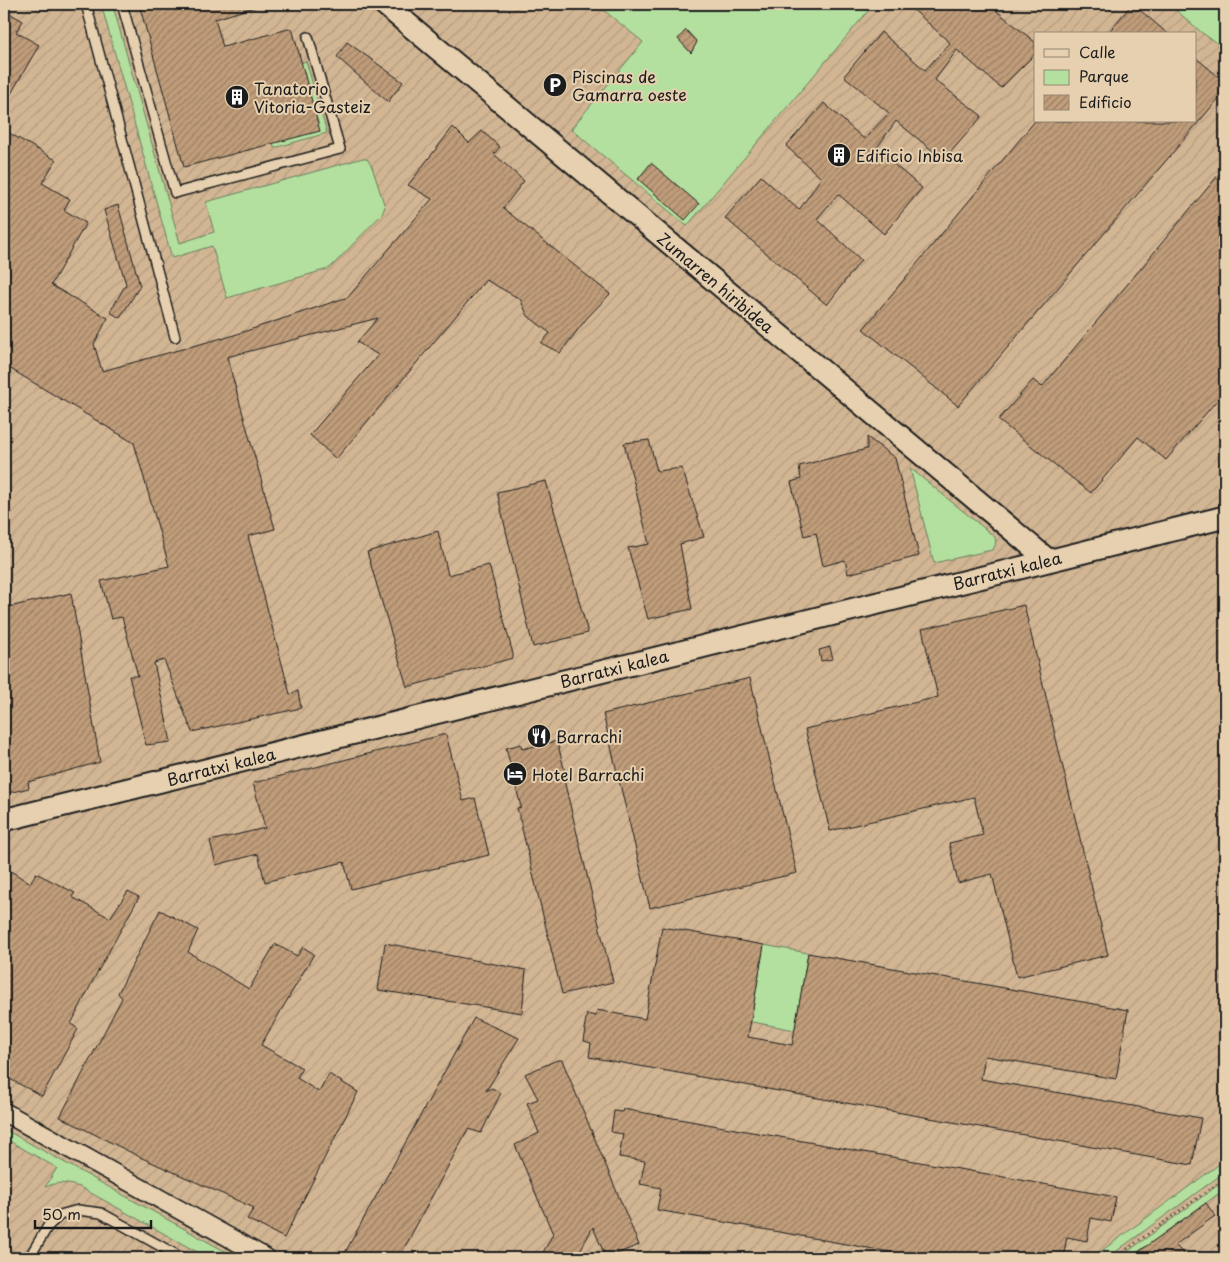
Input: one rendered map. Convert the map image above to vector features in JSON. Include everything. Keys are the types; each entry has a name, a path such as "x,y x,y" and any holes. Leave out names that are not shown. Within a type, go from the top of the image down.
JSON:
{"street":[{"name":"Zumarren hiribidea","path":"384,4 1048,560"},
{"name":"Barratxi kalea","path":"4,820 1225,517"},
{"path":"4,1112 266,1258"}],"lane":[{"path":"86,4 175,337"},
{"path":"122,4 175,193 340,149 308,37"},
{"path":"29,1258 48,1226 60,1215 78,1210 101,1213 182,1258"}],"path":[{"path":"1115,1258 1225,1178"}],"shaded area":[{"path":"4,4 596,4 643,42 687,226 874,4 1169,4 1201,32 1225,49 1225,1258 4,1258"}],"green space":[{"path":"101,4 115,4 113,6 180,243 214,232 206,202 363,158 368,160 372,167 385,207 382,214 328,269 227,298 212,246 172,258"},
{"path":"596,4 874,4 687,226 571,129 643,42"},
{"path":"1169,4 1225,4 1225,49 1201,32"},
{"path":"306,61 327,133 274,148 273,143 301,63"},
{"path":"910,468 995,537 995,544 992,550 934,563"},
{"path":"764,945 808,953 795,1030 683,1009 752,1014"},
{"path":"4,1129 237,1258 208,1258 80,1187 62,1183 45,1187 57,1168 4,1138"},
{"path":"1225,1160 1225,1172 1107,1258 1092,1258"},
{"path":"1225,1180 1225,1189 1130,1258 1119,1258"}],"building":[{"name":"Tanatorio Vitoria-Gasteiz","path":"139,4 254,4 255,7 215,19 223,47 292,28 320,131 184,167"},
{"name":"Edificio Inbisa","path":"907,4 988,4 1034,41 1034,55 1001,88 957,50 935,80 982,116 944,160 896,121 876,149 922,188 884,234 838,194 817,219 861,260 827,305 725,218 761,176 799,210 821,178 786,146 824,103 864,139 889,113 844,76 881,32 925,70 950,43"},
{"path":"1133,4 1166,32 1109,32"},
{"path":"4,10 23,21 16,32 39,45 4,106"},
{"path":"686,30 697,42 691,53 678,39"},
{"path":"347,42 403,82 388,102 337,57"},
{"path":"1196,58 1225,82 1225,91 958,406 863,329 1034,122 1196,122"},
{"path":"453,127 469,143 482,131 500,147 494,154 524,181 503,208 610,294 587,318 560,353 541,343 550,333 528,316 520,299 486,280 336,459 310,435 378,355 357,342 378,318 227,357 275,529 248,536 290,694 298,691 301,708 192,732 164,660 154,663 171,742 146,745 129,676 138,676 122,617 111,619 101,581 169,566 134,443 4,365 4,130 56,160 42,183 70,199 64,210 86,223 51,285 108,318 94,344 102,371 222,339 348,297 432,199 408,185"},
{"path":"651,163 699,204 685,220 638,179"},
{"path":"1225,167 1225,391 1166,460 1138,437 1091,493 998,420 1033,380 1042,387"},
{"path":"118,205 140,286 120,318 110,312 126,284 104,210"},
{"path":"867,437 895,458 919,556 848,574 845,560 823,566 816,533 804,536 791,482 801,479 799,466 867,449"},
{"path":"649,440 657,471 682,468 704,537 680,544 692,609 648,619 628,548 649,544 624,443"},
{"path":"546,481 588,633 533,647 497,492"},
{"path":"438,531 448,575 489,565 513,658 407,687 367,552"},
{"path":"71,593 100,762 28,782 29,788 4,794 4,642 10,641 4,608"},
{"path":"1024,605 1108,955 1017,977 992,874 958,883 949,843 983,835 974,797 830,831 805,729 938,697 922,629"},
{"path":"830,647 833,659 821,661 819,650"},
{"path":"750,678 797,873 650,908 603,714"},
{"path":"446,734 463,801 475,798 489,855 351,889 344,862 265,882 258,854 216,865 210,841 265,828 253,783"},
{"path":"557,741 567,780 564,780 613,982 562,994 517,808 521,807 506,748 521,744 522,749"},
{"path":"4,867 30,883 36,873 75,893 72,897 110,918 128,891 139,897 71,1024 78,1029 42,1096 4,1076"},
{"path":"160,910 198,930 188,952 249,989 275,944 297,956 303,947 314,954 261,1045 302,1068 297,1078 319,1092 329,1074 358,1092 284,1238 247,1219 254,1208 142,1158 60,1117 122,998 118,993"},
{"path":"662,927 764,945 748,1037 792,1045 808,953 1128,1010 1116,1079 985,1056 981,1079 1201,1118 1192,1165 589,1057 591,1043 584,1041 587,1014 596,1016 597,1010 645,1019"},
{"path":"385,943 526,970 522,1013 378,990"},
{"path":"474,1018 519,1038 486,1091 492,1088 501,1093 481,1133 468,1129 399,1258 342,1258"},
{"path":"557,1060 562,1060 639,1245 606,1258 593,1227 576,1258 540,1258 553,1234 515,1145 539,1133 527,1103 538,1099 525,1074"},
{"path":"623,1109 1116,1197 1111,1222 1091,1218 1087,1241 1067,1237 1063,1258 1043,1256 1042,1258 923,1258 657,1210 661,1188 640,1184 645,1161 619,1157 623,1134 611,1132 614,1111 622,1112"},
{"path":"1206,1203 1215,1216 1175,1245 1188,1258 1130,1258"}],"place":[{"name":"Piscinas de Gamarra oeste","path":"555,85"},
{"name":"Tanatorio Vitoria-Gasteiz","path":"237,97"},
{"name":"Edificio Inbisa","path":"839,155"},
{"name":"Barrachi","path":"539,736"},
{"name":"Hotel Barrachi","path":"515,774"}]}
